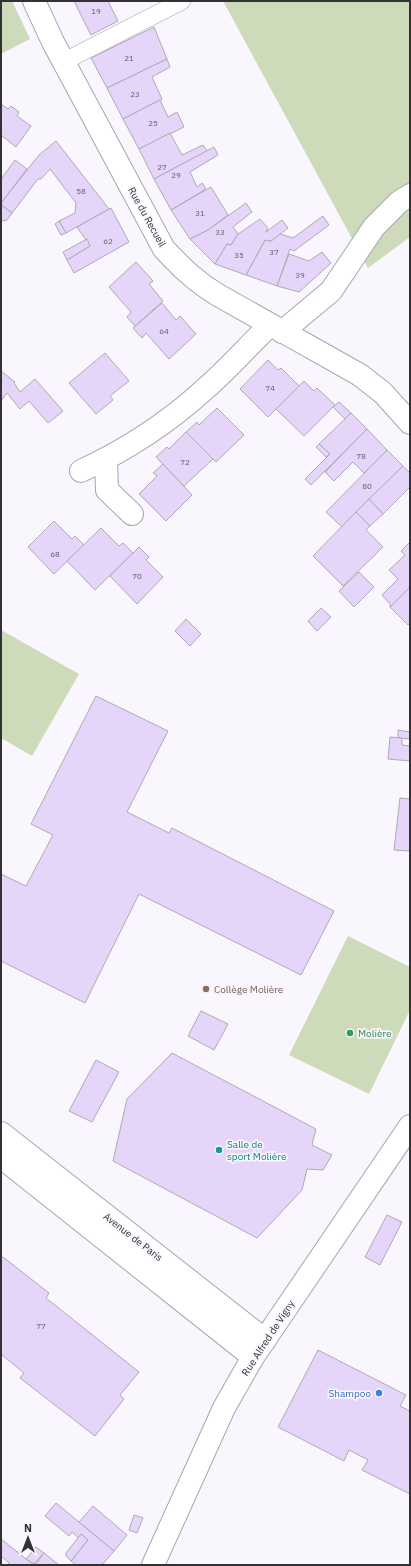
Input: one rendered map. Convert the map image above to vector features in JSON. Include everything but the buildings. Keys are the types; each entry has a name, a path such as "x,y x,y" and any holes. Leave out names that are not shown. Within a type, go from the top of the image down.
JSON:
{"street":[{"name":"Rue du Recueil","path":"34,1 63,62 164,249 197,282 360,375 383,393 410,422"},
{"path":"81,471 106,459 137,441 167,421 276,328 331,292 374,227 399,202 410,195"},
{"path":"106,459 107,490 132,514"},
{"name":"Rue Alfred de Vigny","path":"153,1565 224,1408 259,1348 410,1126"},
{"name":"Avenue de Paris","path":"1,1133 259,1348"},
{"name":"Avenue de Paris","path":"1,1157 231,1337 259,1348"}],"lane":[{"path":"63,62 182,1"}],"green space":[{"path":"1,1 12,1 30,39 1,54"},
{"path":"223,1 410,1 410,237 368,268"},
{"path":"1,630 79,674 32,756 1,738"},
{"name":"Molière","path":"348,936 410,967 410,1010 369,1094 289,1055"}],"place":[{"name":"Collège Molière","path":"206,989"},
{"name":"Molière","path":"350,1033"},
{"name":"Salle de sport Molière","path":"219,1150"},
{"name":"Shampoo","path":"379,1393"}]}
